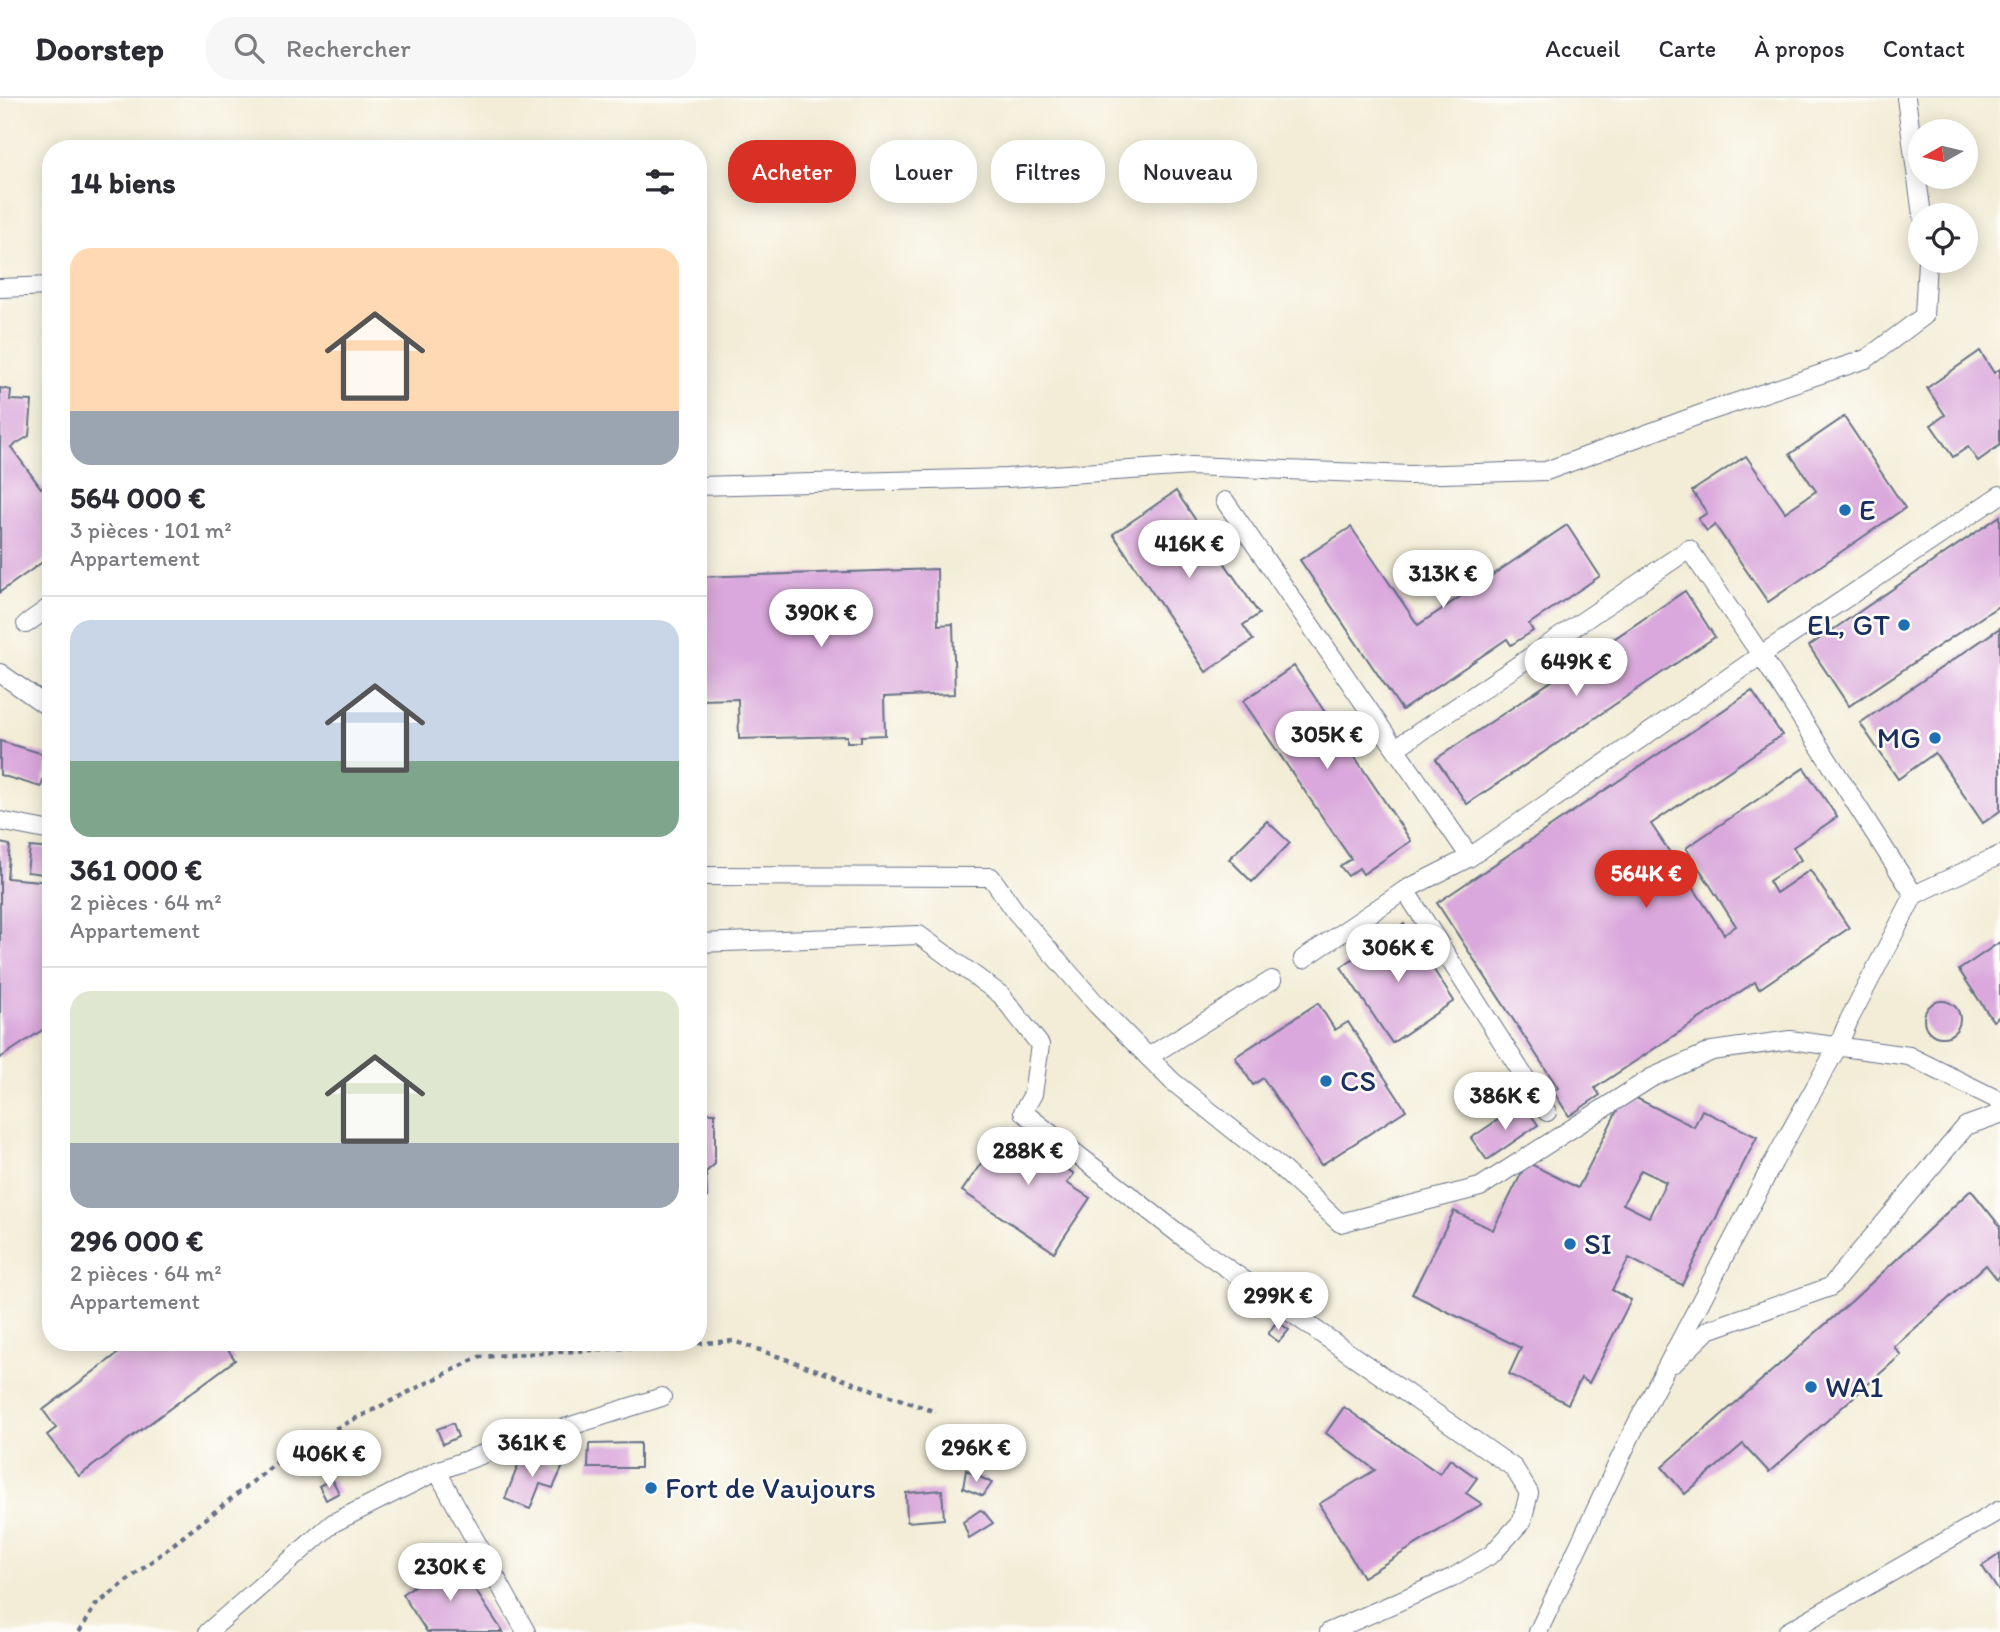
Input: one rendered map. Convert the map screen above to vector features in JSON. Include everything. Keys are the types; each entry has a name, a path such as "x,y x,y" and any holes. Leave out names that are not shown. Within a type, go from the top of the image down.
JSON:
{"lane":[{"path":"1906,98 1920,203"},
{"path":"707,486 1006,478 1192,466 1409,475 1546,471 1704,413 1866,359 1924,316 1926,273"},
{"path":"0,288 42,286"},
{"path":"1303,960 1405,890 1470,857 1760,655 2000,495"},
{"path":"1225,500 1470,857"},
{"path":"1396,748 1689,549 1914,895"},
{"path":"26,624 42,612"},
{"path":"0,673 42,703"},
{"path":"0,821 42,829"},
{"path":"1538,1632 1662,1374 1838,1046 1914,895 2000,855"},
{"path":"707,876 992,877 1016,912 1070,974 1172,1082 1281,1168 1340,1223 1480,1187 1651,1078 1712,1051 1790,1040 1909,1056 2000,1101"},
{"path":"1405,890 1547,1112"},
{"path":"707,943 919,935 1001,995 1040,1045 1033,1094 1023,1112 1188,1241 1514,1468 1530,1493 1522,1521 1492,1555 1452,1578 1329,1632"},
{"path":"1148,1057 1272,980"},
{"path":"1662,1374 1708,1330 1830,1287 1966,1126 2000,1114"},
{"path":"208,1632 333,1523 437,1471 662,1397"},
{"path":"437,1471 526,1632"},
{"path":"1787,1632 2000,1510"}],"building":[{"path":"1980,351 1994,373 2000,369 2000,445 1978,461 1968,447 1953,457 1931,425 1945,415 1927,388"},
{"path":"0,388 11,390 10,400 32,401 29,436 11,447 42,487 42,562 0,592"},
{"name":"E","path":"1844,417 1905,508 1768,602 1715,525 1707,531 1698,519 1707,513 1692,491 1746,456 1785,512 1816,491 1790,454"},
{"path":"1176,491 1259,614 1243,625 1253,640 1206,672 1113,534"},
{"name":"EL, GT","path":"2000,516 2000,605 1849,706 1809,646"},
{"path":"1567,525 1600,576 1529,624 1533,631 1511,645 1507,639 1402,710 1300,560 1351,527 1418,625"},
{"path":"937,569 938,625 953,624 955,694 884,697 885,735 861,736 861,742 847,742 847,736 739,739 738,699 707,700 707,577"},
{"path":"1685,591 1715,637 1467,804 1436,759"},
{"name":"MG","path":"2000,628 2000,811 1983,823 1935,753 1898,779 1860,723"},
{"path":"1294,666 1411,841 1363,874 1359,868 1348,876 1340,866 1351,859 1243,701"},
{"path":"1752,691 1782,735 1651,824 1724,934 1736,926 1686,848 1804,768 1837,817 1793,847 1801,860 1769,881 1776,893 1810,870 1849,928 1759,989 1755,982 1595,1088 1600,1095 1569,1116 1553,1091 1558,1088 1437,903"},
{"path":"0,741 42,754 41,787 0,775"},
{"path":"1267,821 1290,843 1252,882 1229,859"},
{"path":"0,843 10,845 7,878 42,881 42,1030 0,1058"},
{"path":"30,847 42,848 42,874 27,872"},
{"path":"1404,924 1454,1001 1392,1043 1341,967"},
{"path":"2000,942 2000,1016 1993,1021 1959,970"},
{"path":"1942,1001 1955,1006 1960,1019 1955,1032 1942,1037 1929,1032 1924,1019 1929,1006"},
{"name":"CS","path":"1318,1003 1335,1030 1348,1022 1406,1110 1321,1165 1263,1078 1253,1085 1235,1057"},
{"name":"SI","path":"1626,1093 1694,1127 1702,1110 1757,1137 1682,1285 1629,1258 1612,1290 1631,1300 1589,1383 1581,1378 1568,1404 1509,1374 1521,1348 1412,1294 1454,1211 1493,1230 1527,1162 1578,1188","holes":["1641,1170 1666,1182 1649,1217 1623,1204"]},
{"path":"1523,1103 1538,1125 1487,1160 1471,1138"},
{"path":"707,1113 715,1113 715,1164 707,1171"},
{"path":"1006,1127 1021,1136 1027,1129 1061,1152 1056,1160 1074,1174 1067,1183 1090,1198 1054,1252 962,1191"},
{"path":"1971,1190 2000,1226 2000,1276 1997,1279 1986,1265 1894,1347 1901,1355 1769,1472 1743,1444 1685,1494 1662,1467 1853,1300"},
{"path":"1277,1321 1289,1330 1279,1342 1268,1334"},
{"path":"121,1351 229,1351 235,1360 79,1476 47,1435 56,1428 43,1410"},
{"path":"1344,1407 1440,1474 1450,1459 1477,1478 1466,1493 1482,1504 1363,1577 1319,1504 1375,1470 1326,1433"},
{"path":"453,1423 458,1437 443,1444 437,1429"},
{"path":"640,1443 640,1468 588,1468 589,1444"},
{"path":"524,1450 563,1466 553,1488 540,1484 530,1509 505,1499"},
{"path":"966,1470 992,1483 983,1496 963,1488"},
{"path":"332,1479 339,1493 326,1500 319,1486"},
{"path":"942,1490 944,1519 907,1522 906,1493"},
{"path":"980,1510 993,1523 969,1538 963,1522"},
{"path":"2000,1554 2000,1593 1982,1566"},
{"path":"455,1559 503,1632 427,1632 402,1594"}],"place":[{"name":"E","path":"1845,510"},
{"name":"EL, GT","path":"1904,625"},
{"name":"MG","path":"1935,738"},
{"name":"CS","path":"1326,1081"},
{"name":"SI","path":"1570,1244"},
{"name":"WA1","path":"1811,1387"},
{"name":"Fort de Vaujours","path":"651,1488"}]}
